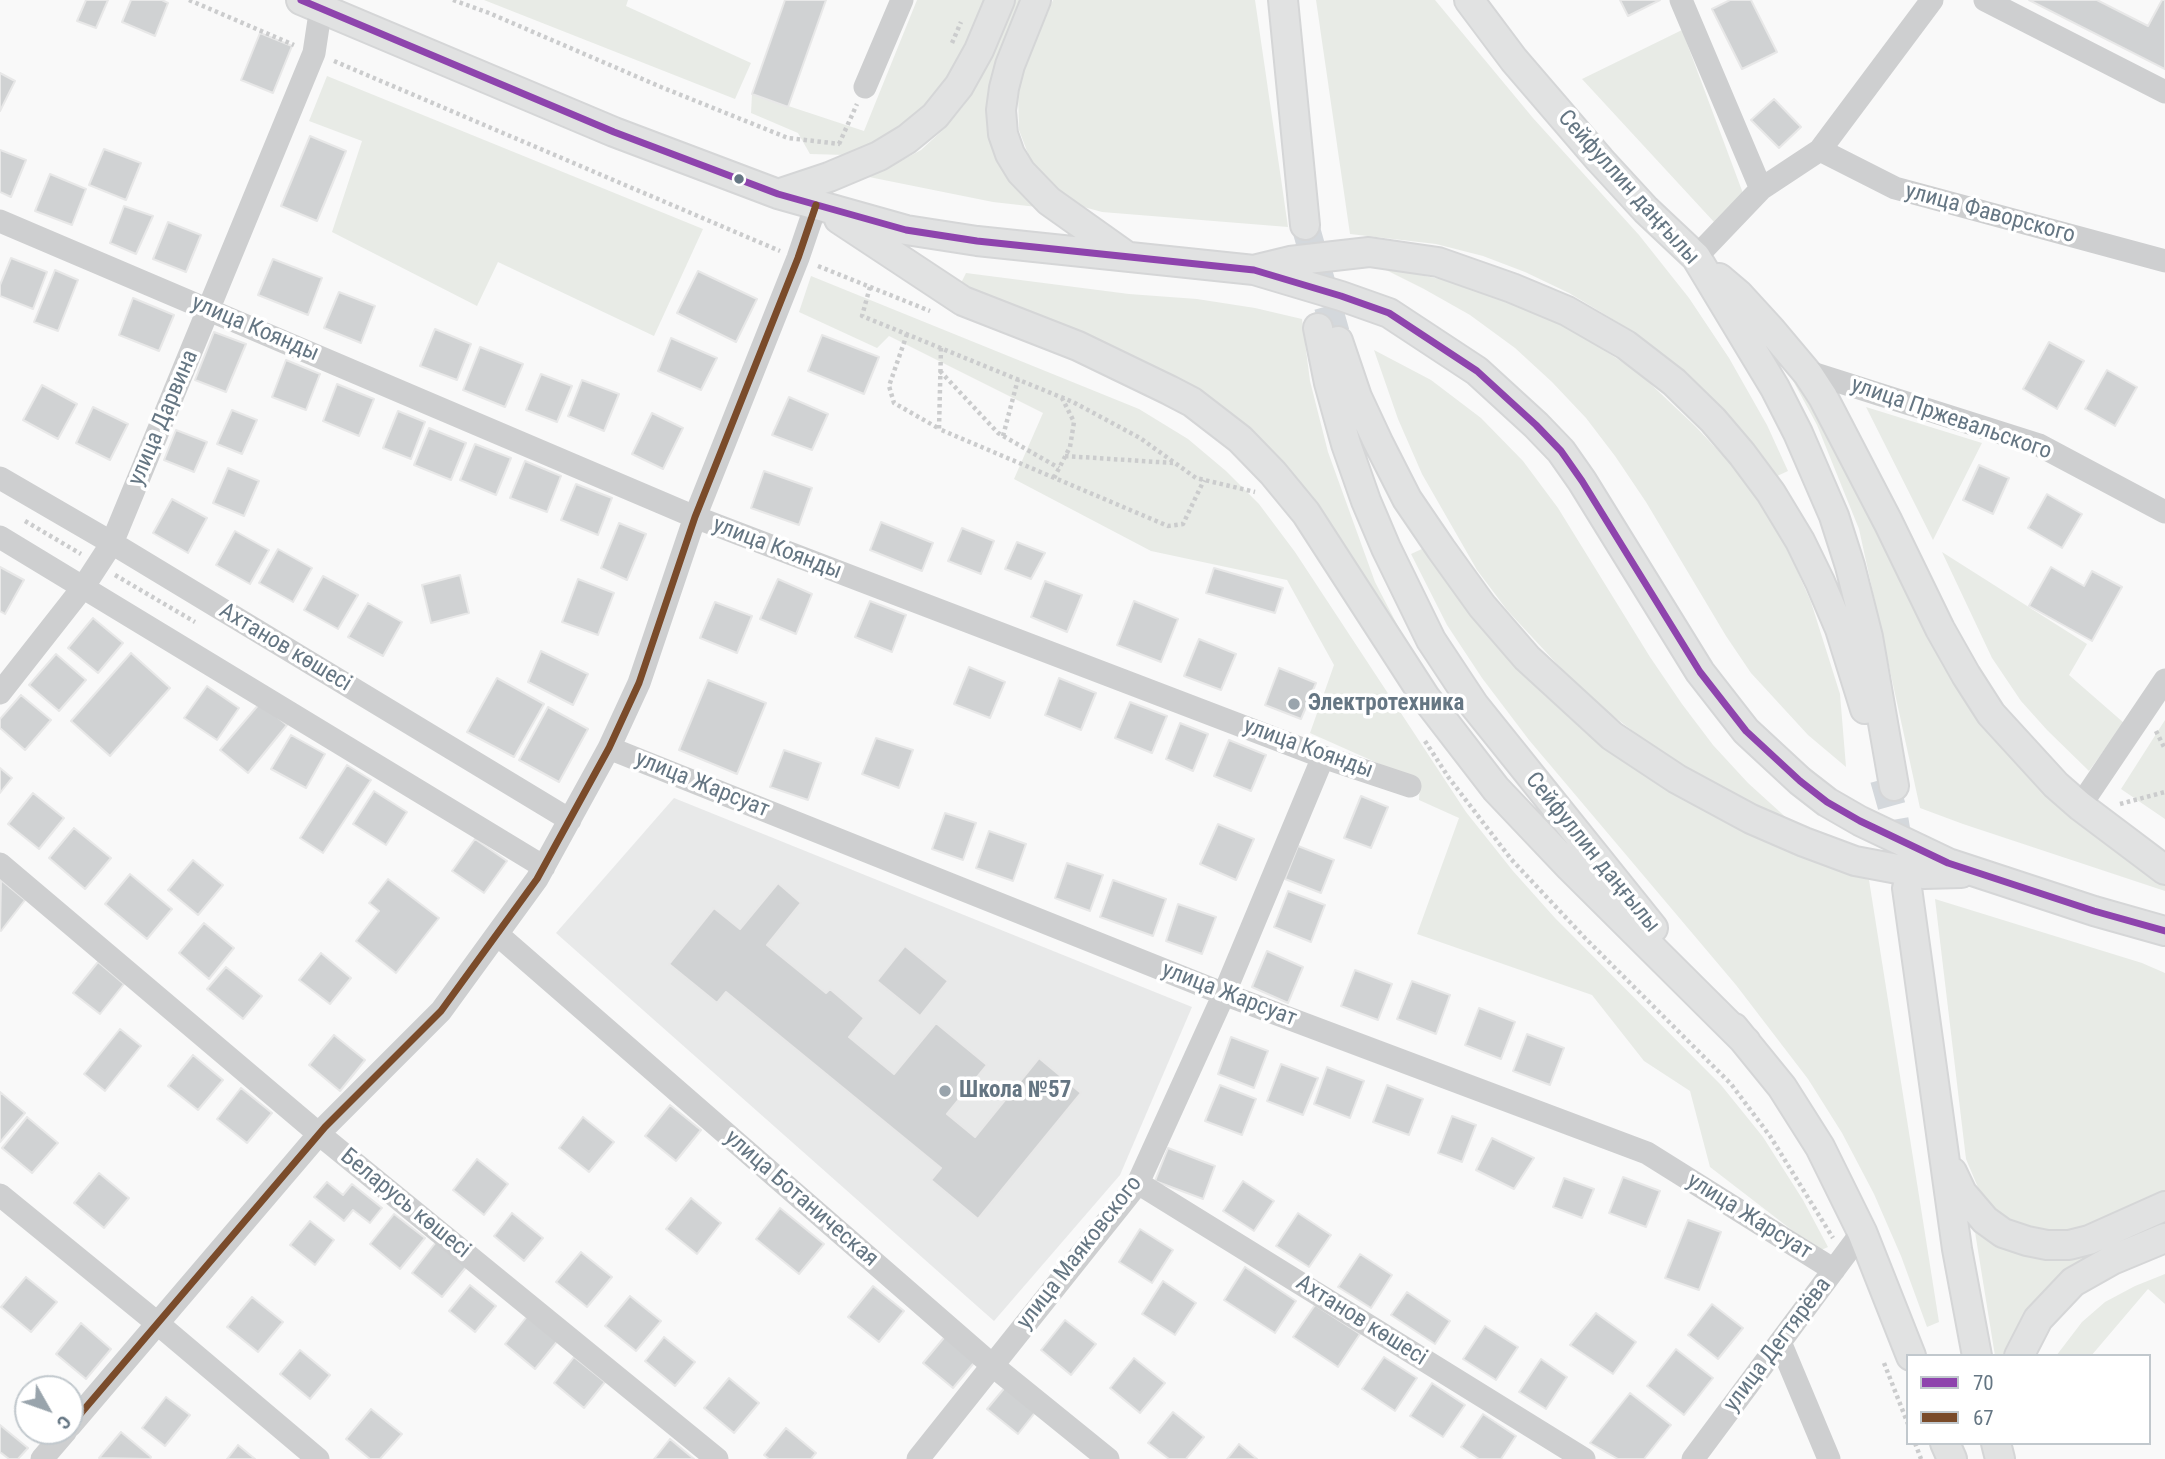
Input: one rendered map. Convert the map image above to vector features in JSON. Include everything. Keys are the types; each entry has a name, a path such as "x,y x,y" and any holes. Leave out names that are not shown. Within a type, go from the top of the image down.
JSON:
{"main road":[{"path":"778,194 879,156 907,139 935,116 959,86 979,50 1000,0"},
{"path":"1036,0 1010,65 1004,88 1001,110 1003,134 1010,154 1021,172 1049,201 1127,256"},
{"path":"1283,0 1304,225"},
{"name":"Сейфуллин даңғылы","path":"1254,270 1290,261 1369,252 1438,262 1567,311 1626,345 1674,382 1713,420 1742,454 1771,493 1800,541 1840,629 1889,783 1868,637 1850,566 1833,516 1798,433 1775,388 1696,257 1646,210 1600,160 1514,60 1469,0"},
{"path":"315,3 614,132 778,194 816,205 906,230 1000,244 1254,270 1390,313 1477,371 1561,451 1694,663 1746,730 1800,781 1827,802 1860,821 1948,863 2165,931"},
{"path":"816,205 963,301 1079,346 1170,390 1192,402 1240,439 1273,472 1306,513 1425,697 1496,789 1570,867 1746,1042"},
{"path":"1696,257 1739,295 1808,374 1836,420 1940,629 1991,714 2029,757 2080,806 2165,870"},
{"name":"Сейфуллин даңғылы","path":"1910,1354 1862,1231 1803,1118 1782,1087 1474,705 1437,650 1413,605 1366,501 1346,444 1329,383 1328,335 1407,499 1441,549 1482,606 1527,658 1612,736 1677,779 1751,820 1855,861 1924,874 1978,873"},
{"path":"1907,888 1957,1249 1977,1354"},
{"path":"1943,1146 1954,1177 1974,1209 2003,1233 2027,1241 2069,1245 2089,1240 2165,1206"},
{"path":"2020,1354 2038,1319 2073,1282 2112,1260 2165,1238"}],"street":[{"path":"865,87 902,0"},
{"path":"1681,0 1761,189"},
{"path":"1696,257 1761,189 1820,150 1932,0"},
{"path":"1985,0 2165,92"},
{"name":"улица Дарвина","path":"0,692 84,586 112,543 314,53 315,3"},
{"name":"улица Фаворского","path":"1820,150 1895,188 2165,261"},
{"path":"84,1410 319,1134 441,1011 544,867 609,748 639,683 695,517 816,205"},
{"name":"улица Коянды","path":"0,221 695,517 1323,757 1410,786"},
{"name":"улица Пржевальского","path":"1808,374 1812,373 2039,445 2165,512"},
{"name":"Ахтанов көшесі","path":"0,478 570,820"},
{"path":"0,537 544,867"},
{"path":"2080,806 2165,680"},
{"name":"улица Жарсуат","path":"609,748 1224,994 1647,1153 1839,1263"},
{"name":"улица Маяковского","path":"918,1459 1138,1183 1224,994 1323,757"},
{"name":"Беларусь көшесі","path":"0,864 319,1134 717,1459"},
{"name":"улица Ботаническая","path":"498,934 992,1365 1108,1459"},
{"name":"Ахтанов көшесі","path":"1138,1183 1584,1459"},
{"path":"0,1195 158,1323 318,1459"},
{"name":"улица Дегтярёва","path":"1693,1459 1862,1231"},
{"path":"1780,1342 1829,1459"},
{"path":"42,1459 54,1445"}],"path":[{"path":"189,0 797,258 933,312"},
{"path":"453,0 788,138 838,145 850,142"},
{"path":"950,48 965,12"},
{"path":"838,145 865,87"},
{"path":"870,287 862,316 1062,397 1140,438 1196,478 1259,493 1250,483"},
{"path":"907,334 888,386 894,403 939,429 1168,526 1184,524 1204,480"},
{"path":"939,429 941,348"},
{"path":"940,371 998,433 1059,468"},
{"path":"1003,436 1018,379"},
{"path":"1054,478 1070,447 1074,422 1062,397"},
{"path":"1065,456 1175,463"},
{"path":"1420,735 1511,859 1585,938 1731,1084 1770,1136 1813,1202 1839,1263"},
{"path":"2120,804 2165,792"},
{"path":"1883,1360 1906,1419"}],"shaded area":[{"path":"484,0 628,0 626,6 751,63 735,99"},
{"path":"917,0 992,0 957,74 913,126 846,155 810,154 798,133 751,113 752,94 864,131"},
{"path":"1015,0 1023,0 993,80 1037,207 993,202 859,175 897,163 921,150 946,127 964,105 981,74"},
{"path":"1053,0 1255,0 1288,227 1102,212 1073,204 1050,186 1030,159 1019,130 1018,95 1025,63"},
{"path":"1316,0 1435,0 1533,118 1639,235 1689,298 1729,358 1767,425 1788,471 1775,477 1667,360 1619,323 1569,293 1483,256 1436,244 1350,234"},
{"path":"1682,30 1744,196 1714,222 1582,79"},
{"path":"327,76 703,229 654,336 498,262 477,306 332,232 362,141 309,121"},
{"path":"1380,267 1445,280 1504,298 1558,322 1640,374 1729,462 1760,503 1788,550 1811,602 1840,694 1846,767 1808,735 1751,673 1646,502 1586,418 1515,348 1470,315"},
{"path":"966,273 1129,294 1197,299 1302,319 1310,381 1328,452 1375,582 1401,632 1392,635 1256,442 959,287"},
{"path":"811,276 1139,409 1188,439 1226,471 1259,504 1295,552 1466,812 1555,918 1721,1085 1763,1137 1803,1200 1828,1247 1819,1251 1710,1167 1690,1091 1644,1061 1592,995 1417,934 1459,818 1419,800 1420,782 1310,733 1334,665 1287,580 1151,551 1014,479 1043,413 889,336 877,348 799,312"},
{"path":"1374,350 1431,380 1481,418 1523,461 1558,508 1682,704 1713,745 1748,783 1791,822 1756,808 1707,781 1647,742 1599,705 1570,678 1507,610 1477,570 1422,474 1398,419"},
{"path":"1791,377 1821,418 1955,673 2100,836 2165,884 2165,891 1920,808 1859,529 1817,425"},
{"path":"1866,407 1982,443 1933,540"},
{"path":"1424,548 1500,649 1542,693 1589,736 1682,799 1735,827 1794,854 1869,880 1939,1322 1927,1327 1901,1256 1874,1194 1842,1133 1808,1079 1736,985 1529,740 1482,678 1447,625 1411,554"},
{"path":"1942,552 2087,644 2069,675 2124,723 2089,771 2021,701 1992,658"},
{"path":"2165,720 2165,819 2121,789"},
{"name":"Школа №57","path":"674,798 1192,1007 1120,1175 994,1321 556,933"},
{"path":"1935,899 2142,963 2165,973 2165,1192 2083,1227 2062,1232 2038,1231 2016,1225 1982,1197 1966,1159"},
{"path":"1975,1232 1996,1247 2046,1259 2076,1258 2141,1240 2011,1354 1995,1354"},
{"path":"2165,1274 2165,1304 2148,1289 2093,1354 2058,1354 2082,1322 2105,1302"}],"building":[{"path":"86,0 108,0 96,28 77,21"},
{"path":"131,0 162,0 168,3 155,36 122,22"},
{"path":"785,0 826,0 788,107 752,94"},
{"path":"1620,0 1660,0 1628,16"},
{"path":"1730,0 1751,0 1777,52 1742,69 1712,9"},
{"path":"2029,0 2097,0 2148,26 2162,0 2165,0 2165,69"},
{"path":"260,33 292,46 273,93 241,80"},
{"path":"0,73 15,81 0,111"},
{"path":"1774,99 1801,127 1779,148 1751,120"},
{"path":"310,136 346,151 317,221 281,206"},
{"path":"104,149 141,163 126,200 89,185"},
{"path":"0,150 26,160 11,197 0,192"},
{"path":"50,174 86,189 72,225 35,211"},
{"path":"124,206 153,216 136,254 110,243"},
{"path":"168,222 201,235 186,272 153,259"},
{"path":"11,258 47,272 33,309 0,296 0,285"},
{"path":"273,259 322,278 308,315 258,295"},
{"path":"55,270 78,280 58,331 34,322"},
{"path":"698,271 757,299 736,342 677,313"},
{"path":"339,292 375,306 361,343 324,328"},
{"path":"133,298 174,315 159,351 119,335"},
{"path":"435,329 471,344 457,380 420,366"},
{"path":"214,332 246,344 226,392 195,380"},
{"path":"822,335 879,357 864,394 808,371"},
{"path":"671,338 717,358 701,390 658,371"},
{"path":"2049,342 2084,361 2057,409 2023,389"},
{"path":"480,347 523,364 505,407 463,390"},
{"path":"286,360 320,374 306,410 272,397"},
{"path":"2107,370 2137,387 2115,426 2085,409"},
{"path":"541,374 572,386 557,422 526,410"},
{"path":"582,380 619,394 604,431 568,416"},
{"path":"337,384 374,399 359,436 323,421"},
{"path":"42,385 77,404 58,439 23,420"},
{"path":"789,397 828,414 812,450 772,435"},
{"path":"93,407 128,424 110,460 76,443"},
{"path":"232,410 257,420 242,454 217,444"},
{"path":"398,411 425,422 411,459 383,448"},
{"path":"652,413 683,428 663,469 632,454"},
{"path":"429,428 466,443 451,480 414,465"},
{"path":"176,430 207,442 194,472 164,460"},
{"path":"475,444 511,458 496,495 460,480"},
{"path":"525,461 561,476 547,512 510,498"},
{"path":"1979,465 2009,478 1993,514 1963,500"},
{"path":"228,468 259,481 244,516 213,503"},
{"path":"764,471 812,488 799,525 751,508"},
{"path":"576,484 612,498 598,535 561,520"},
{"path":"2047,494 2082,514 2062,548 2028,528"},
{"path":"172,499 207,518 188,553 153,533"},
{"path":"881,522 933,543 922,571 870,550"},
{"path":"619,523 646,534 627,580 601,568"},
{"path":"962,528 994,541 981,574 948,561"},
{"path":"235,531 269,550 250,584 216,565"},
{"path":"1017,542 1045,553 1031,579 1005,569"},
{"path":"278,549 312,568 293,602 259,583"},
{"path":"0,567 24,580 5,614 0,611"},
{"path":"2051,567 2084,586 2092,571 2122,587 2092,641 2029,606"},
{"path":"1214,568 1283,588 1275,613 1206,593"},
{"path":"460,575 469,613 431,623 422,585"},
{"path":"323,576 358,595 338,629 304,610"},
{"path":"578,579 614,593 598,635 562,622"},
{"path":"778,579 812,594 796,634 760,619"},
{"path":"1045,581 1082,595 1067,632 1031,617"},
{"path":"870,601 906,615 892,652 855,637"},
{"path":"1134,601 1178,619 1161,662 1117,645"},
{"path":"715,602 752,616 737,653 700,638"},
{"path":"368,603 402,622 383,656 348,637"},
{"path":"93,618 123,643 98,673 68,648"},
{"path":"1199,639 1236,654 1221,690 1184,676"},
{"path":"541,651 588,674 573,705 528,682"},
{"path":"131,653 170,688 110,756 71,721"},
{"path":"56,654 86,680 59,711 29,685"},
{"path":"969,667 1005,682 990,718 954,704"},
{"path":"1279,668 1316,683 1301,719 1265,705"},
{"path":"497,678 544,704 514,757 467,732"},
{"path":"1059,678 1096,693 1081,730 1045,715"},
{"path":"708,680 766,703 737,774 679,750"},
{"path":"207,686 239,708 217,740 184,718"},
{"path":"21,695 51,720 25,750 0,728 0,719"},
{"path":"1130,702 1167,716 1152,753 1115,738"},
{"path":"260,703 287,725 248,773 220,750"},
{"path":"548,707 588,729 559,782 519,760"},
{"path":"1180,723 1208,734 1193,771 1166,759"},
{"path":"291,735 325,754 306,788 271,769"},
{"path":"876,738 913,750 899,788 862,774"},
{"path":"1229,740 1266,755 1251,791 1214,776"},
{"path":"784,750 821,763 808,800 770,787"},
{"path":"347,765 371,780 323,853 300,838"},
{"path":"0,768 12,778 0,793"},
{"path":"374,791 407,812 386,845 353,824"},
{"path":"33,793 64,818 39,849 8,824"},
{"path":"1361,796 1388,807 1371,848 1344,838"},
{"path":"945,813 976,823 963,860 932,849"},
{"path":"1218,824 1254,839 1236,880 1200,864"},
{"path":"74,828 111,858 85,889 49,858"},
{"path":"989,831 1026,844 1013,881 976,868"},
{"path":"475,839 507,861 484,893 452,871"},
{"path":"1298,846 1334,860 1321,893 1285,879"},
{"path":"193,860 223,885 198,915 168,890"},
{"path":"1067,863 1103,875 1090,911 1055,898"},
{"path":"130,874 172,909 147,939 105,904"},
{"path":"388,879 439,918 396,973 356,941 379,911 369,903"},
{"path":"1,880 25,900 1,931 0,930"},
{"path":"1113,880 1166,899 1153,936 1100,917"},
{"name":"Школа №57","path":"778,883 801,903 767,945 826,993 830,989 864,1018 849,1037 894,1074 936,1023 987,1065 947,1114 975,1137 1039,1058 1081,1093 978,1219 931,1180 941,1168 726,992 717,1003 669,964 714,908 740,929"},
{"path":"1288,891 1325,905 1311,942 1274,927"},
{"path":"1178,904 1216,917 1202,954 1166,941"},
{"path":"204,923 234,948 209,979 179,953"},
{"path":"905,946 948,981 920,1016 877,981"},
{"path":"1267,951 1303,967 1288,1003 1252,987"},
{"path":"321,953 351,978 330,1004 299,980"},
{"path":"98,962 124,984 100,1014 73,993"},
{"path":"226,967 262,996 243,1019 207,989"},
{"path":"1355,970 1392,984 1378,1020 1341,1006"},
{"path":"1412,981 1450,995 1436,1034 1397,1019"},
{"path":"1479,1008 1515,1022 1501,1059 1465,1045"},
{"path":"120,1029 141,1046 105,1091 84,1074"},
{"path":"1527,1034 1564,1048 1550,1085 1513,1071"},
{"path":"334,1035 365,1060 340,1091 309,1065"},
{"path":"1231,1037 1268,1051 1254,1088 1218,1074"},
{"path":"193,1055 223,1080 198,1110 168,1086"},
{"path":"1281,1064 1318,1078 1303,1115 1267,1101"},
{"path":"1327,1067 1364,1081 1350,1118 1314,1104"},
{"path":"1220,1085 1256,1099 1242,1135 1205,1121"},
{"path":"1387,1085 1423,1099 1409,1135 1373,1122"},
{"path":"241,1088 272,1113 247,1143 217,1119"},
{"path":"0,1092 25,1113 0,1142"},
{"path":"670,1105 701,1130 676,1161 645,1136"},
{"path":"1452,1116 1476,1125 1462,1162 1438,1153"},
{"path":"27,1117 58,1143 32,1173 2,1148"},
{"path":"583,1117 614,1142 589,1172 559,1148"},
{"path":"1492,1138 1534,1158 1514,1189 1476,1170"},
{"path":"1168,1148 1215,1166 1203,1199 1155,1181"},
{"path":"477,1159 508,1184 484,1215 453,1190"},
{"path":"99,1173 129,1198 104,1228 74,1203"},
{"path":"1623,1177 1660,1191 1646,1227 1609,1213"},
{"path":"1564,1178 1594,1189 1582,1218 1553,1207"},
{"path":"1243,1181 1274,1201 1254,1231 1223,1211"},
{"path":"327,1182 343,1195 352,1184 382,1208 370,1223 353,1210 344,1221 314,1197"},
{"path":"691,1198 721,1223 697,1254 666,1229"},
{"path":"780,1208 824,1244 799,1274 756,1239"},
{"path":"512,1213 543,1238 524,1261 494,1236"},
{"path":"1298,1213 1331,1235 1309,1267 1276,1246"},
{"path":"394,1214 425,1238 400,1269 370,1244"},
{"path":"1688,1220 1721,1232 1699,1290 1665,1278"},
{"path":"310,1221 334,1240 315,1265 290,1245"},
{"path":"1140,1229 1173,1250 1152,1283 1119,1262"},
{"path":"436,1242 467,1266 442,1297 412,1273"},
{"path":"581,1252 612,1277 587,1307 556,1282"},
{"path":"1360,1254 1392,1275 1371,1308 1338,1287"},
{"path":"1245,1267 1296,1301 1275,1333 1224,1300"},
{"path":"26,1277 57,1302 31,1332 1,1307"},
{"path":"1163,1281 1196,1303 1175,1335 1142,1314"},
{"path":"470,1285 496,1306 475,1332 449,1311"},
{"path":"873,1286 904,1311 879,1342 848,1317"},
{"path":"1407,1292 1450,1321 1435,1344 1391,1315"},
{"path":"630,1296 661,1321 636,1351 605,1326"},
{"path":"252,1297 283,1322 258,1352 227,1327"},
{"path":"1712,1304 1743,1328 1718,1359 1688,1335"},
{"path":"1315,1305 1360,1334 1338,1367 1293,1337"},
{"path":"1596,1313 1636,1342 1613,1374 1570,1345"},
{"path":"529,1314 560,1338 535,1369 505,1344"},
{"path":"1065,1320 1096,1344 1071,1375 1041,1350"},
{"path":"81,1323 111,1349 86,1379 56,1354"},
{"path":"1485,1326 1518,1347 1496,1380 1463,1359"},
{"path":"948,1333 978,1358 953,1388 923,1363"},
{"path":"664,1337 695,1362 675,1386 645,1361"},
{"path":"1676,1349 1713,1378 1684,1415 1647,1386"},
{"path":"300,1350 330,1375 310,1399 280,1374"},
{"path":"574,1357 605,1382 584,1408 554,1383"},
{"path":"1384,1357 1417,1378 1395,1411 1362,1389"},
{"path":"1134,1358 1165,1383 1140,1413 1110,1388"},
{"path":"1541,1359 1567,1377 1546,1409 1519,1392"},
{"path":"729,1378 759,1403 734,1433 704,1408"},
{"path":"1432,1383 1465,1405 1443,1437 1410,1416"},
{"path":"1007,1385 1037,1410 1018,1434 987,1409"},
{"path":"1630,1393 1671,1425 1644,1459 1618,1459 1590,1443"},
{"path":"166,1397 190,1415 165,1446 142,1428"},
{"path":"371,1409 402,1434 380,1459 370,1459 346,1439"},
{"path":"1173,1412 1204,1437 1186,1459 1169,1459 1148,1443"},
{"path":"1483,1414 1516,1436 1501,1459 1479,1459 1461,1447"},
{"path":"0,1425 14,1436 14,1445 24,1445 28,1448 18,1459 9,1459 0,1452"},
{"path":"786,1428 816,1453 811,1459 769,1459 764,1455"},
{"path":"121,1432 151,1457 150,1459 99,1458"},
{"path":"670,1439 694,1459 654,1459"},
{"path":"1239,1444 1257,1459 1227,1459"},
{"path":"238,1445 255,1459 227,1459"}],"tunnel":[{"path":"1305,225 1338,341"},
{"path":"1884,779 1901,858"}],"transit line":[{"name":"70","path":"301,0 614,132 778,194 906,230 977,241 1254,270 1389,313 1477,371 1561,451 1700,672 1746,731 1800,781 1827,802 1860,821 1948,863 2094,911 2165,931"},
{"name":"67","path":"84,1410 325,1127 441,1011 537,879 609,748 639,683 695,517 798,258 816,205"}],"place":[{"name":"Электротехника","path":"1294,704"},
{"name":"Школа №57","path":"945,1091"}]}
